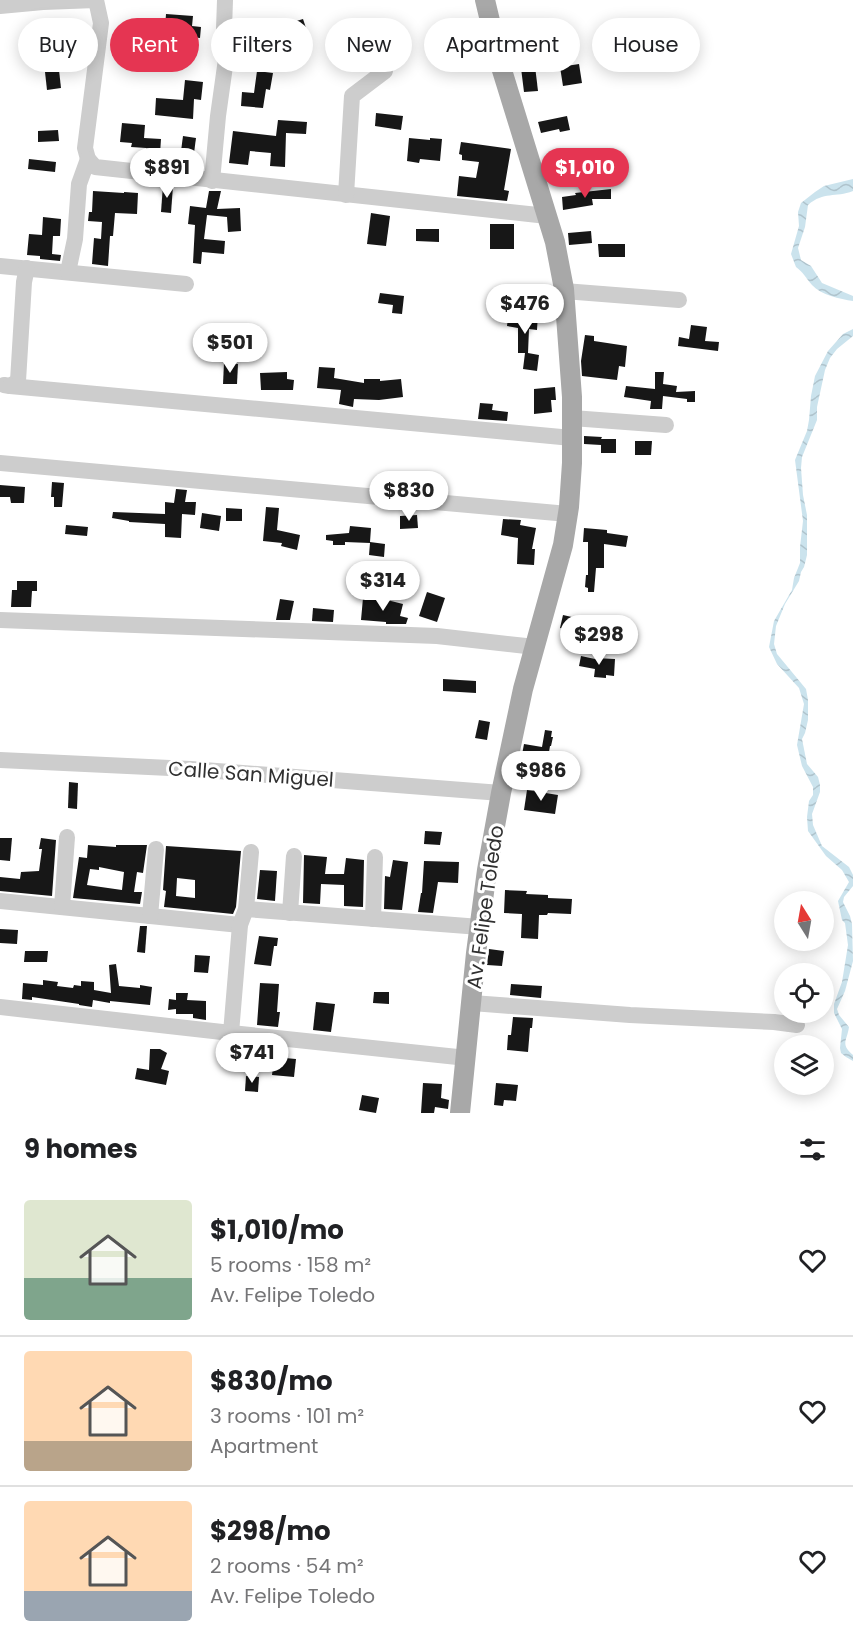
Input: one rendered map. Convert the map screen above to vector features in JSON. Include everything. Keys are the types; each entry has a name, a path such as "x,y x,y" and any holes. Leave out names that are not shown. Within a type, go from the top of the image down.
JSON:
{"main road":[{"name":"Av. Felipe Toledo","path":"460,1113 487,870 523,689 563,545 572,463 569,341 564,291 555,242 501,67 485,0"}],"street":[{"path":"0,6 96,0 101,23 85,148 88,159 95,167 547,216"},
{"path":"212,181 227,52 224,28 225,0"},
{"path":"346,195 352,96 384,72"},
{"path":"68,272 75,240 79,184 88,159"},
{"path":"0,266 186,284"},
{"path":"5,385 18,381 24,282 27,268"},
{"path":"564,291 679,300"},
{"path":"5,385 572,428 666,425"},
{"path":"0,463 568,514"},
{"path":"0,620 437,636 535,647"},
{"name":"Calle San Miguel","path":"0,760 191,769 501,793"},
{"path":"62,907 67,837"},
{"path":"150,916 156,849"},
{"path":"231,1033 251,852"},
{"path":"290,913 294,856"},
{"path":"373,919 375,857"},
{"path":"0,901 150,916 243,917 290,913 480,927"},
{"path":"472,1003 796,1025"},
{"path":"0,1007 466,1058"}],"water":[{"path":"853,179 853,191 825,196 808,205 805,227 798,248 801,260 811,266 822,283 853,296 853,301 831,296 812,285 796,267 791,254 799,226 798,212 801,203 824,186"},
{"path":"853,329 853,336 837,349 825,370 817,407 817,420 802,457 803,495 807,515 807,555 799,581 785,604 776,626 774,644 777,654 806,689 808,720 802,739 807,764 818,777 820,785 820,792 812,814 813,825 822,846 849,867 853,875 853,886 844,897 843,902 852,924 853,961 845,991 837,1009 849,1027 845,1045 853,1055 853,1061 841,1053 842,1029 834,1013 834,1004 842,982 848,945 845,923 842,920 838,901 849,882 842,870 826,856 808,831 807,817 813,787 802,766 797,745 804,704 799,688 777,664 769,647 774,621 792,590 800,563 803,521 795,460 807,431 815,376 828,351 843,334"}],"building":[{"path":"166,14 193,16 193,18 166,18"},
{"path":"580,70 582,83 563,86 561,72"},
{"path":"45,72 59,72 61,88 47,90"},
{"path":"257,72 273,73 270,90 266,89 263,108 241,106 242,92 254,93"},
{"path":"522,72 536,72 538,91 524,92"},
{"path":"185,80 203,82 201,100 194,99 193,119 155,115 156,98 183,100"},
{"path":"376,113 403,116 401,130 375,126"},
{"path":"567,116 570,130 560,132 559,129 541,133 538,122"},
{"path":"278,120 307,122 306,134 286,133 285,167 270,166 271,153 250,151 248,165 229,163 233,131 276,136"},
{"path":"122,123 145,125 144,138 161,139 160,154 146,153 146,148 131,147 132,143 120,142"},
{"path":"58,130 59,141 38,142 38,131"},
{"path":"183,136 196,138 194,153 181,151"},
{"path":"409,138 442,139 440,161 420,159 419,163 407,161"},
{"path":"461,142 511,149 504,190 509,191 507,201 457,196 459,176 476,178 479,162 462,160 462,155 459,154"},
{"path":"29,159 56,162 55,172 28,169"},
{"path":"586,165 587,177 553,179 552,167"},
{"path":"163,185 173,186 171,213 161,212"},
{"path":"611,189 611,199 592,199 593,205 563,210 562,197 576,195 575,193"},
{"path":"93,191 138,193 137,214 115,213 113,236 110,236 108,266 92,264 94,238 101,239 102,222 88,221 89,212 92,212"},
{"path":"209,191 221,191 217,209 240,208 241,231 228,232 227,217 207,215 204,239 225,241 224,254 202,252 201,264 193,263 195,225 188,224 190,206 206,208"},
{"path":"371,213 390,216 386,246 367,244"},
{"path":"43,217 61,219 60,236 53,236 52,254 61,255 60,261 27,255 29,234 42,235"},
{"path":"490,224 514,224 514,249 490,249"},
{"path":"416,229 439,229 439,242 416,241"},
{"path":"591,231 592,243 569,245 568,233"},
{"path":"598,244 625,244 625,257 599,257"},
{"path":"380,293 404,296 402,314 392,313 393,305 378,303"},
{"path":"509,309 538,313 537,330 529,329 528,353 539,355 537,371 523,369 525,353 518,353 518,328 507,326"},
{"path":"691,325 707,327 705,341 719,342 718,351 678,346 679,337 689,339"},
{"path":"585,335 594,336 594,341 627,346 625,367 619,366 617,380 582,376 581,361"},
{"path":"224,363 238,364 237,384 223,384"},
{"path":"319,367 335,368 334,378 364,383 364,379 380,379 380,381 401,379 403,397 379,400 354,399 353,407 339,404 341,390 317,388"},
{"path":"287,372 287,379 294,380 293,390 261,390 260,373"},
{"path":"655,372 664,372 663,384 677,386 676,392 695,391 695,402 663,396 662,409 650,409 651,401 624,397 626,386 655,389"},
{"path":"555,387 556,400 551,400 552,412 534,414 534,389"},
{"path":"480,403 493,404 492,410 508,412 507,421 478,419"},
{"path":"584,436 616,439 616,453 601,453 601,445 584,444"},
{"path":"635,441 652,441 651,455 635,455"},
{"path":"52,482 64,483 62,507 54,507 54,497 51,497"},
{"path":"0,485 25,487 24,503 11,503 10,497 0,497"},
{"path":"176,489 187,490 185,502 196,502 195,515 182,514 181,538 165,537 165,524 129,522 112,518 113,512 165,514 165,502 174,503"},
{"path":"266,507 279,508 277,530 300,535 297,550 281,546 282,543 263,541"},
{"path":"226,508 242,509 242,521 226,521"},
{"path":"202,513 221,516 219,531 200,528"},
{"path":"417,515 418,528 400,529 400,516"},
{"path":"503,519 521,520 520,525 536,528 532,549 535,549 534,565 517,564 518,538 501,535"},
{"path":"66,525 88,527 87,536 65,534"},
{"path":"350,526 371,528 370,542 385,544 384,557 369,555 370,543 345,542 345,545 333,545 333,541 326,540 326,535 349,533"},
{"path":"584,528 607,530 607,533 628,536 626,547 604,544 604,568 596,568 594,592 588,592 588,588 585,587 586,575 588,575 588,542 583,542"},
{"path":"17,581 37,581 37,591 32,591 31,607 11,607 12,590 17,590"},
{"path":"427,592 445,598 437,622 419,616"},
{"path":"363,598 403,604 400,616 408,618 406,624 361,620"},
{"path":"280,599 294,601 290,620 276,620"},
{"path":"313,608 334,610 333,622 312,621"},
{"path":"563,615 607,625 605,634 583,630 582,633 560,628"},
{"path":"581,656 615,659 614,676 594,677 595,669 579,666"},
{"path":"443,679 476,681 476,693 443,691"},
{"path":"479,720 490,722 487,740 475,738"},
{"path":"545,730 552,731 551,737 553,737 545,771 523,769 524,761 521,760 524,744 542,747"},
{"path":"69,782 78,783 77,809 68,808"},
{"path":"527,790 558,795 555,814 524,810"},
{"path":"425,831 442,832 440,845 424,844"},
{"path":"0,838 12,838 10,861 0,860"},
{"path":"41,838 56,840 52,896 0,891 0,877 20,879 21,872 39,871"},
{"path":"88,845 116,847 116,845 147,845 143,873 137,872 134,892 142,892 140,904 73,898 79,857 87,858","holes":["99,867 124,872 122,890 87,885 90,869 99,870"]},
{"path":"166,846 241,851 236,907 233,914 164,907 166,891 163,890","holes":["177,878 195,880 195,898 176,896"]},
{"path":"304,855 327,857 325,874 344,874 346,858 364,860 363,907 344,906 344,885 321,884 320,904 303,903"},
{"path":"393,860 408,862 402,910 384,909 385,876 390,877"},
{"path":"424,861 459,862 458,883 438,882 433,913 418,912"},
{"path":"260,870 277,871 275,901 257,899"},
{"path":"505,890 527,891 526,894 548,895 548,898 572,899 571,914 539,915 538,939 521,938 522,914 504,913"},
{"path":"140,926 147,926 145,953 137,952"},
{"path":"0,929 18,930 17,944 0,943"},
{"path":"259,936 278,938 277,946 274,946 271,966 254,964"},
{"path":"489,949 504,951 502,966 487,965"},
{"path":"25,951 48,951 47,962 24,962"},
{"path":"195,955 210,956 208,973 194,972"},
{"path":"116,964 119,986 152,987 150,1005 93,1000 92,1007 32,997 32,1000 22,999 23,983 43,985 43,980 58,982 57,986 73,988 74,985 81,986 81,981 94,982 94,990 111,993 109,965"},
{"path":"260,983 279,984 278,1027 257,1025"},
{"path":"511,984 542,986 541,998 510,995"},
{"path":"374,992 389,992 389,1004 373,1003"},
{"path":"176,993 188,993 187,1000 206,1001 206,1020 193,1018 193,1014 176,1014 176,1009 168,1010 169,999 176,1000"},
{"path":"316,1002 335,1004 331,1032 313,1030"},
{"path":"513,1017 533,1018 528,1052 507,1050"},
{"path":"150,1049 160,1049 167,1053 161,1069 169,1071 166,1085 135,1079 137,1068 149,1070"},
{"path":"274,1057 296,1059 294,1077 272,1075"},
{"path":"246,1076 259,1077 258,1092 245,1091"},
{"path":"423,1083 442,1084 441,1098 449,1100 448,1109 435,1107 434,1113 421,1113"},
{"path":"496,1083 518,1085 516,1101 504,1100 503,1106 494,1105"},
{"path":"362,1095 379,1098 376,1113 359,1110"}]}
